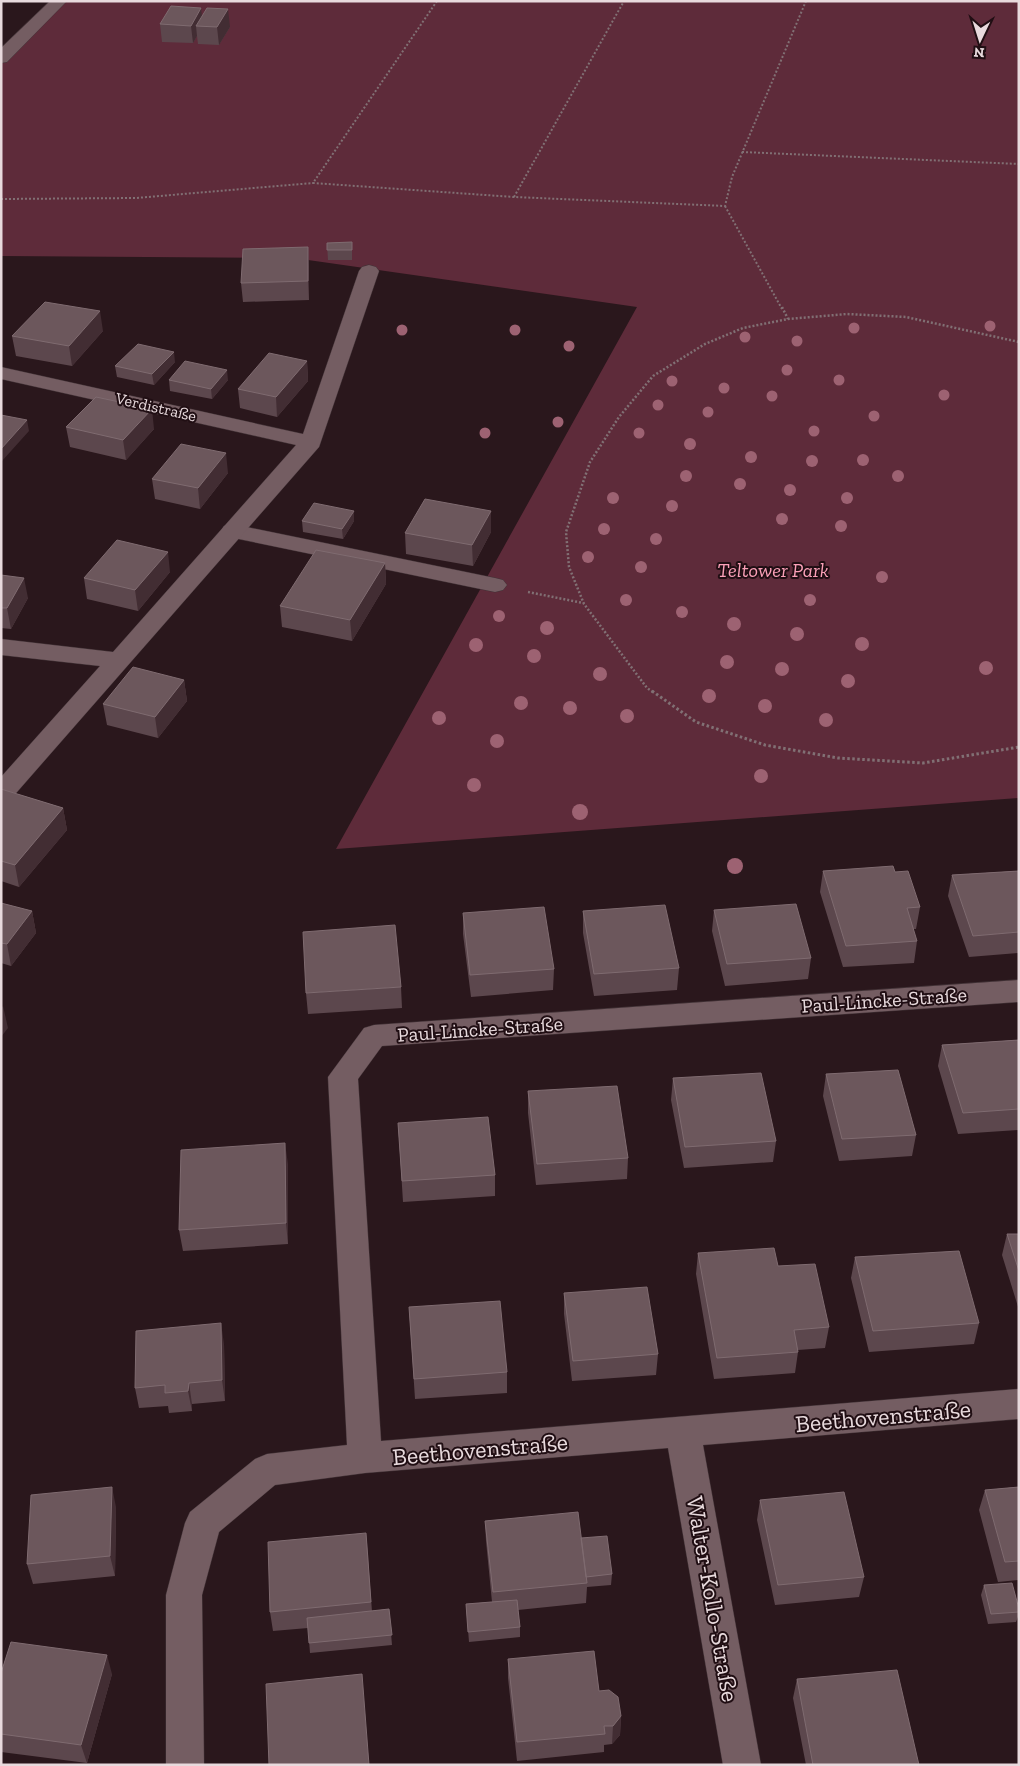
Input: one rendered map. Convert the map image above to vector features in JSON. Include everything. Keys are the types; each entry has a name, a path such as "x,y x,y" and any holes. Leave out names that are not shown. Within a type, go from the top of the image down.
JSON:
{"street":[{"path":"1,58 59,1"},
{"path":"1,794 311,442 369,271"},
{"name":"Verdistraße","path":"1,372 311,442"},
{"path":"232,531 495,585"},
{"path":"1,647 119,660"},
{"name":"Paul-Lincke-Straße","path":"365,1458 343,1076 374,1036 1019,991"},
{"name":"Beethovenstraße","path":"185,1765 184,1595 203,1523 267,1470 365,1458 1019,1404"},
{"name":"Walter-Kollo-Straße","path":"683,1433 742,1765"}],"path":[{"path":"313,183 437,1"},
{"path":"514,197 624,1"},
{"path":"788,319 725,206 732,177 806,1"},
{"path":"742,152 1019,164"},
{"path":"1,200 136,198 313,183 514,197 725,206"},
{"path":"1019,342 906,317 847,314 788,319 743,328 705,344 653,376 619,417 590,462 566,532 569,567 584,604 647,688 696,722 764,745 838,758 923,763 1019,748"},
{"path":"495,585 584,604"}],"green space":[{"name":"Teltower Park","path":"59,1 1019,1 1019,798 336,849 637,307 294,258 1,256 1,58"}],"building":[{"path":"171,6 201,8 191,26 160,24"},
{"path":"207,8 228,9 217,27 196,26"},
{"path":"352,242 352,250 327,250 327,243"},
{"path":"308,247 308,281 241,283 243,249"},
{"path":"45,302 100,311 69,346 12,336"},
{"path":"138,344 174,352 152,374 115,366"},
{"path":"269,353 307,361 276,397 238,389"},
{"path":"185,361 227,370 211,389 169,380"},
{"path":"96,397 152,409 123,440 66,427"},
{"path":"1,415 27,420 1,449"},
{"path":"181,444 226,453 198,488 152,479"},
{"path":"425,499 491,511 472,545 405,533"},
{"path":"314,503 354,511 342,529 302,521"},
{"path":"117,540 168,552 135,590 84,578"},
{"path":"316,550 385,563 350,620 280,606"},
{"path":"1,575 24,578 7,608 1,608"},
{"path":"133,667 184,680 155,717 103,704"},
{"path":"1,789 63,808 15,865 1,861"},
{"path":"893,866 895,872 908,871 920,907 907,908 917,941 846,946 823,871"},
{"path":"1019,871 1019,932 973,936 952,875"},
{"path":"1,903 32,911 7,944 1,943"},
{"path":"796,904 811,958 727,964 714,910"},
{"path":"665,905 679,968 594,974 583,911"},
{"path":"544,907 554,969 470,975 463,913"},
{"path":"395,925 401,987 306,993 303,932"},
{"path":"1019,1040 1019,1109 963,1113 942,1045"},
{"path":"898,1070 916,1135 842,1139 826,1074"},
{"path":"761,1073 776,1141 685,1147 673,1078"},
{"path":"617,1086 628,1158 537,1164 528,1091"},
{"path":"488,1117 495,1175 402,1181 398,1123"},
{"path":"285,1143 286,1223 179,1230 181,1150"},
{"path":"1007,1234 1019,1234 1019,1271"},
{"path":"774,1248 778,1266 815,1264 829,1327 794,1330 798,1352 717,1358 698,1253"},
{"path":"959,1251 979,1323 873,1331 855,1257"},
{"path":"647,1287 658,1354 573,1361 564,1293"},
{"path":"500,1301 507,1372 414,1379 409,1307"},
{"path":"221,1323 222,1380 189,1383 188,1391 165,1393 165,1385 135,1388 136,1331"},
{"path":"112,1487 110,1556 27,1564 31,1495"},
{"path":"1019,1487 1019,1561 1005,1562 985,1490"},
{"path":"844,1492 864,1577 778,1585 760,1500"},
{"path":"578,1512 587,1583 493,1592 485,1521"},
{"path":"366,1533 371,1602 270,1612 268,1542"},
{"path":"607,1536 612,1574 586,1577 581,1538"},
{"path":"1012,1583 1019,1612 991,1614 984,1585"},
{"path":"517,1600 520,1627 468,1632 466,1604"},
{"path":"389,1609 392,1635 309,1643 307,1618"},
{"path":"11,1642 107,1655 81,1745 1,1734 1,1673"},
{"path":"594,1651 599,1691 609,1690 618,1697 621,1716 613,1726 604,1726 605,1734 517,1742 508,1659"},
{"path":"897,1670 919,1765 813,1765 797,1679"},
{"path":"362,1674 369,1765 269,1765 266,1684"}]}
